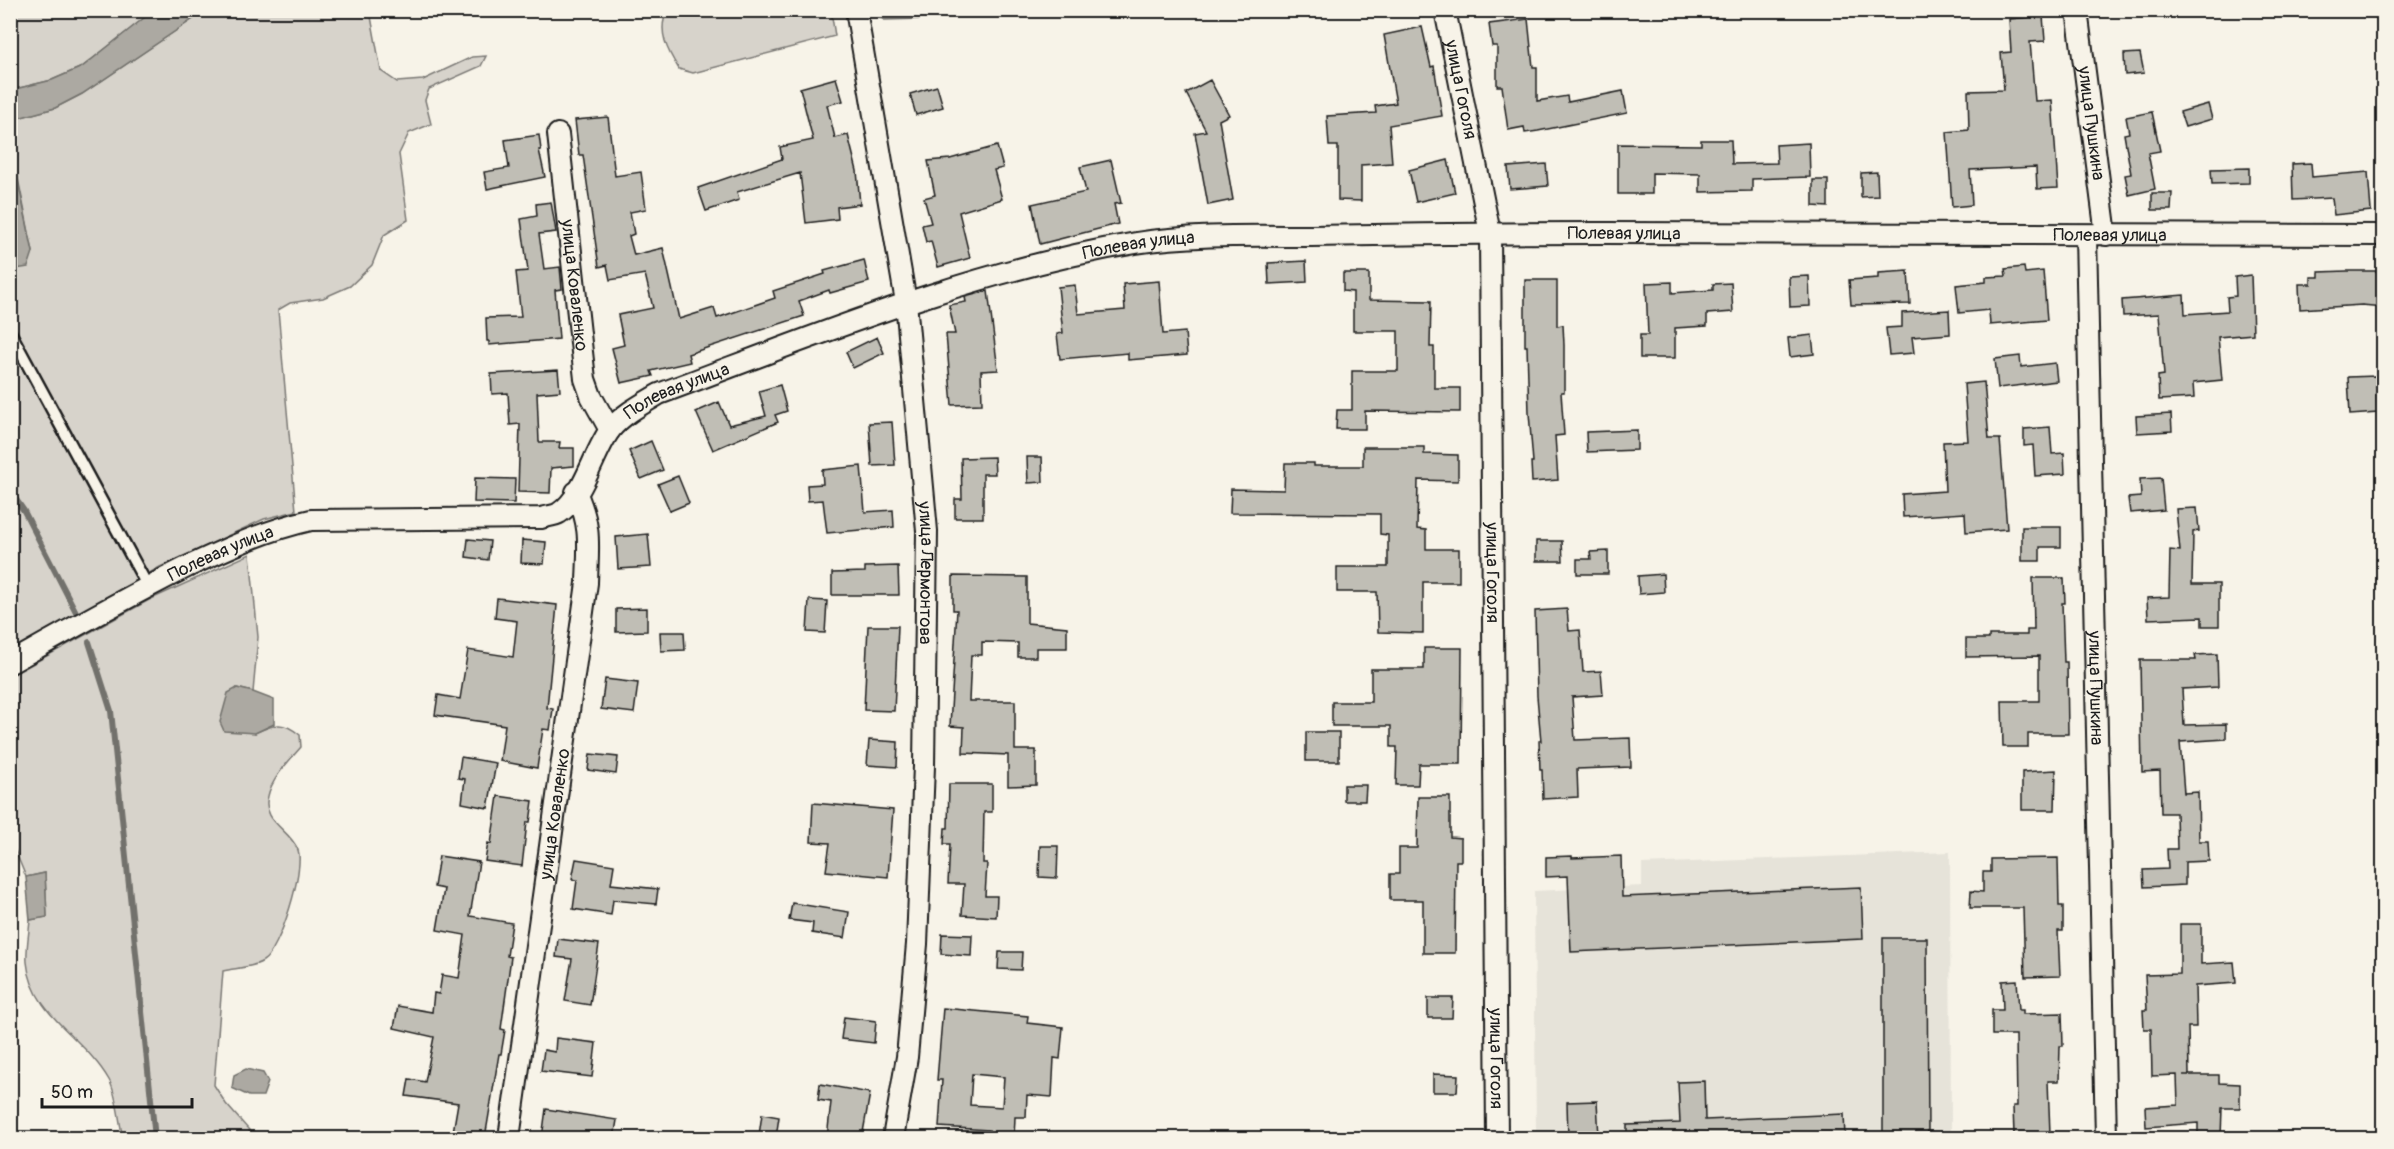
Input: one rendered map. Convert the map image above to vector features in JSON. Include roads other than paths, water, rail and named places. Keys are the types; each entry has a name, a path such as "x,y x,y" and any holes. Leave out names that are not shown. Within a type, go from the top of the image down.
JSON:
{"street":[{"name":"улица Лермонтова","path":"856,10 906,302 927,531 924,731 913,998 907,1057 893,1138"},
{"name":"улица Гоголя","path":"1445,10 1490,233 1497,1138"},
{"name":"улица Пушкина","path":"2077,10 2106,234"},
{"name":"улица Коваленко","path":"558,134 585,379 591,396 610,430"},
{"name":"Полевая улица","path":"10,663 148,586 248,538 279,527 311,520 541,518 557,514 566,507 576,492 610,430 631,410 659,394 906,302 1038,262 1143,242 1227,237 1490,233 2384,235"},
{"name":"улица Пушкина","path":"2086,236 2106,1138"},
{"name":"улица Коваленко","path":"508,1138 587,583 589,531 576,492"}],"lane":[{"path":"10,333 148,586"}],"waterway":[{"path":"10,491 24,511 76,612"},
{"path":"89,642 111,711 155,1138"}]}
